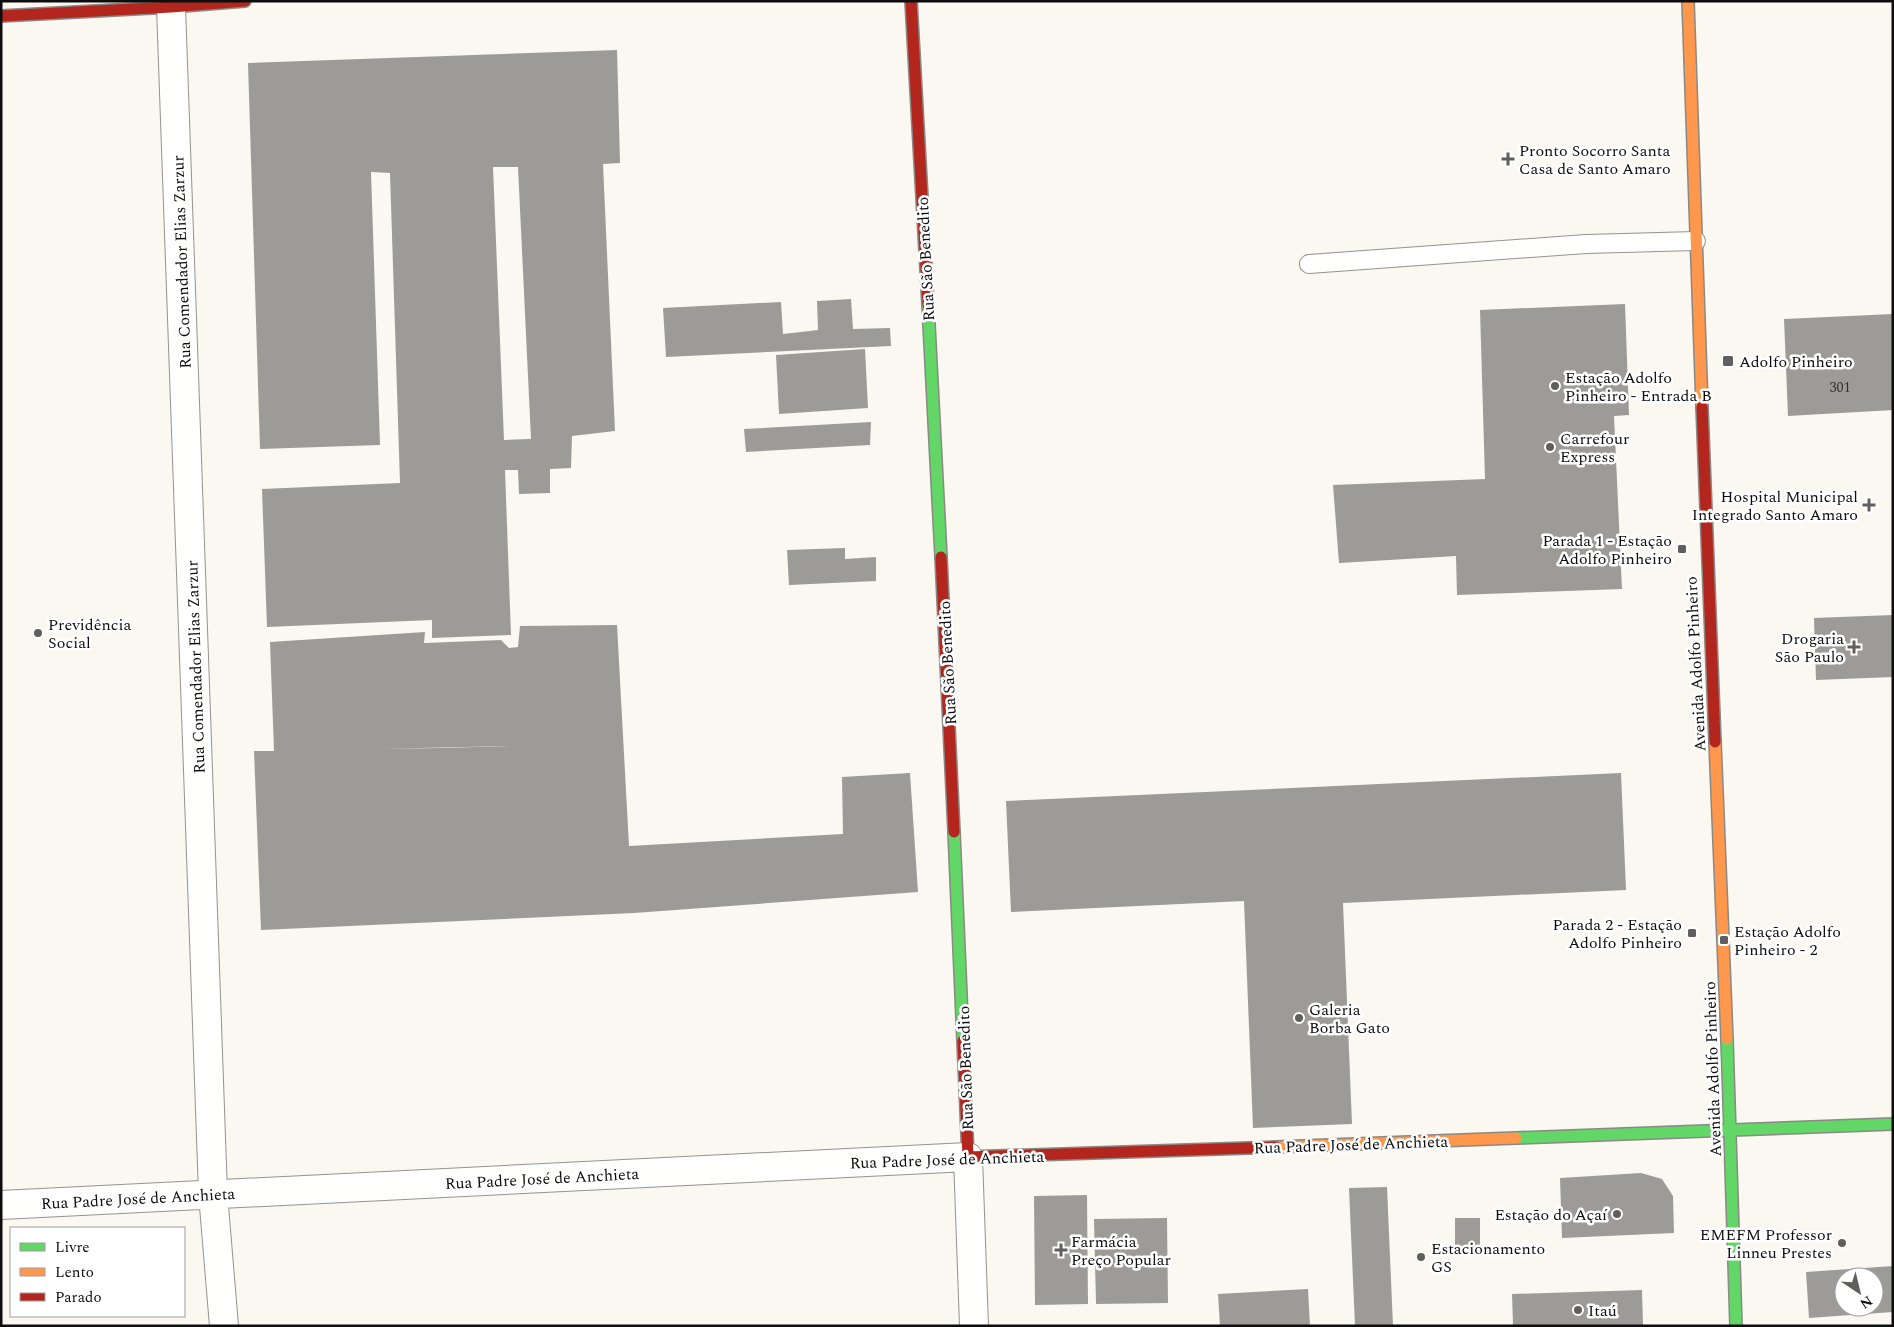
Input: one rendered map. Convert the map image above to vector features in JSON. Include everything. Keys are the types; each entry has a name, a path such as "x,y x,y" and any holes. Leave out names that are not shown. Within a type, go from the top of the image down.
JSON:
{"street":[{"path":"1,16 30,8 172,7 245,1"},
{"name":"Rua São Benedito","path":"911,1 948,682 974,1326"},
{"name":"Avenida Adolfo Pinheiro","path":"1688,1 1707,553 1724,940 1736,1326"},
{"name":"Rua Comendador Elias Zarzur","path":"172,7 213,1194 224,1326"},
{"name":"Rua Padre José de Anchieta","path":"1,1205 968,1157 1893,1124"}],"lane":[{"path":"1309,264 1586,244 1696,241"}],"building":[{"path":"617,50 620,163 603,164 615,431 572,436 571,468 550,469 550,493 519,494 518,470 505,470 511,635 432,638 432,620 267,627 262,489 400,483 390,173 371,172 380,445 260,449 248,63","holes":["493,167 518,167 531,439 504,440"]},
{"path":"851,299 853,329 890,328 891,346 666,357 663,308 781,302 783,334 818,330 817,301"},
{"path":"1625,304 1629,415 1614,416 1622,589 1457,595 1456,556 1339,563 1333,485 1485,479 1480,310"},
{"path":"1893,314 1893,410 1788,416 1784,319"},
{"path":"865,349 868,408 779,414 776,355"},
{"path":"871,422 870,445 746,452 744,429"},
{"path":"845,548 845,559 876,557 876,581 789,585 787,550"},
{"name":"Drogaria São Paulo","path":"1893,615 1893,677 1816,680 1814,618"},
{"path":"617,625 629,846 843,834 842,777 910,773 918,892 634,913 261,930 254,751 274,751 270,642 425,632 424,643 501,640 509,648 518,647 520,626","holes":["511,746 440,748 376,749"]},
{"name":"Galeria Borba Gato","path":"1621,773 1626,890 1343,903 1352,1124 1253,1128 1244,901 1011,912 1006,801"},
{"name":"Estação do Açaí","path":"1641,1173 1662,1179 1673,1196 1674,1233 1562,1238 1560,1178"},
{"path":"1387,1187 1393,1326 1355,1326 1349,1188"},
{"name":"Farmácia Preço Popular","path":"1087,1195 1088,1304 1035,1305 1034,1196"},
{"path":"1167,1218 1168,1303 1096,1304 1094,1219"},
{"path":"1455,1218 1480,1218 1480,1250 1455,1250"},
{"path":"1893,1266 1893,1312 1884,1313 1884,1267 1878,1267"},
{"path":"1834,1270 1834,1316 1809,1318 1806,1272"},
{"path":"1308,1289 1310,1326 1220,1326 1218,1294"},
{"name":"Itaú","path":"1642,1290 1643,1326 1513,1326 1512,1294"}],"traffic: fast":[{"path":"928,305 941,557"},
{"path":"954,832 963,1041"},
{"path":"1727,1039 1736,1326"},
{"path":"1516,1138 1893,1124"}],"traffic: slow":[{"path":"1688,1 1702,407"},
{"path":"1715,742 1727,1039"},
{"path":"1276,1147 1516,1138"}],"traffic: jam":[{"path":"1,16 245,1"},
{"path":"911,1 928,305"},
{"path":"1702,407 1715,742"},
{"path":"941,557 954,832"},
{"path":"963,1041 968,1157 1276,1147"}],"place":[{"name":"Pronto Socorro Santa Casa de Santo Amaro","path":"1508,159"},
{"name":"Adolfo Pinheiro","path":"1728,361"},
{"name":"Estação Adolfo Pinheiro - Entrada B","path":"1555,386"},
{"name":"Carrefour Express","path":"1550,447"},
{"name":"Hospital Municipal Integrado Santo Amaro","path":"1869,505"},
{"name":"Parada 1 - Estação Adolfo Pinheiro","path":"1682,549"},
{"name":"Previdência Social","path":"38,633"},
{"name":"Drogaria São Paulo","path":"1854,647"},
{"name":"Parada 2 - Estação Adolfo Pinheiro","path":"1692,933"},
{"name":"Estação Adolfo Pinheiro - 2","path":"1724,940"},
{"name":"Galeria Borba Gato","path":"1299,1018"},
{"name":"Estação do Açaí","path":"1617,1214"},
{"name":"EMEFM Professor Linneu Prestes","path":"1842,1243"},
{"name":"Farmácia Preço Popular","path":"1061,1250"},
{"name":"Estacionamento GS","path":"1421,1257"},
{"name":"Itaú","path":"1578,1310"}]}
